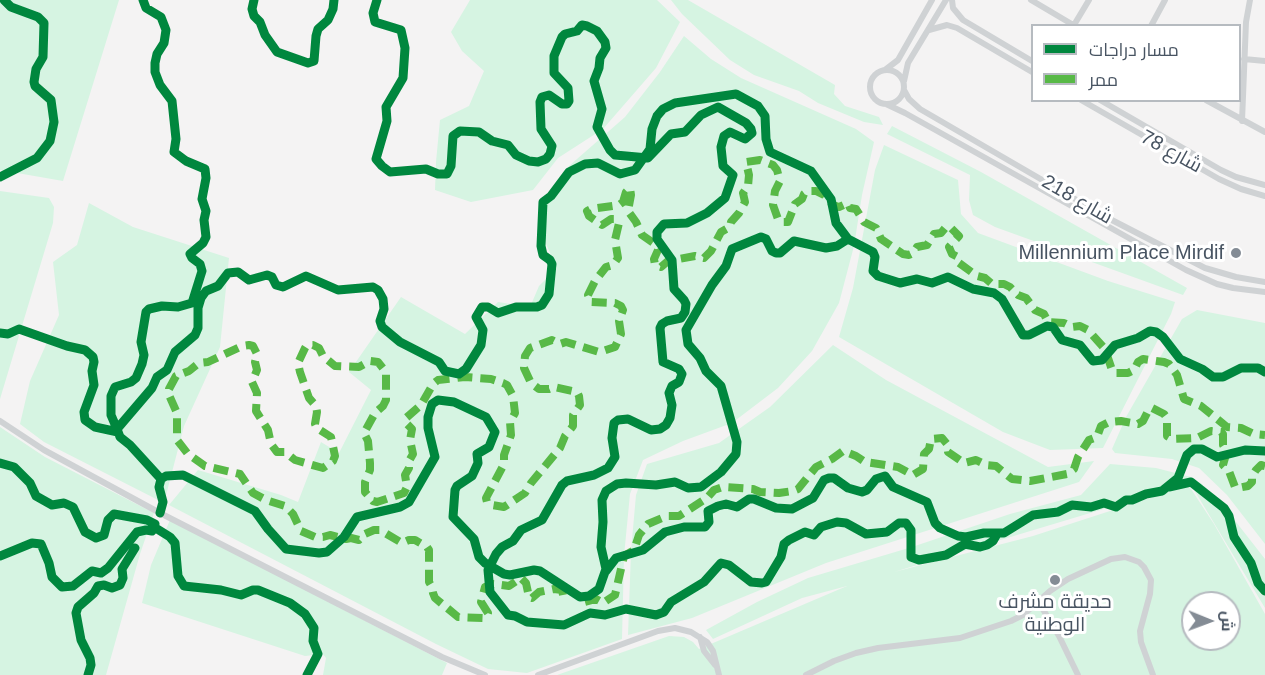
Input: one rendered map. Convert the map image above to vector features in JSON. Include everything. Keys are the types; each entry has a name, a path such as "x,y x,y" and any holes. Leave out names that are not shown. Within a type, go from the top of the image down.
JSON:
{"street":[{"path":"932,0 898,60 872,78 870,88 877,101 901,110 1186,270 1217,284 1265,292"},
{"path":"886,105 896,102 904,87 906,67 946,0"},
{"path":"952,0 953,8 963,20 1031,60"},
{"path":"1031,0 1073,24"},
{"path":"1076,24 1089,0"},
{"path":"1152,24 1165,0"},
{"path":"1242,121 1246,16 1250,0"},
{"path":"928,30 947,25 957,28 1031,71"},
{"path":"1244,59 1265,61"},
{"path":"885,70 896,72 904,87"},
{"name":"شارع 218","path":"904,87 909,99 920,109 1190,262 1221,273 1265,282"},
{"name":"شارع 78","path":"1084,102 1226,182 1265,196"},
{"name":"شارع 78","path":"1105,102 1236,177 1265,186"},
{"path":"1209,102 1265,132"},
{"path":"1114,119 1121,119 1135,126 1138,122"},
{"path":"1162,147 1163,143 1167,143 1200,158"},
{"path":"0,421 44,450 160,513 442,657 485,675"},
{"path":"806,675 834,661 867,650 970,636 1015,619 1068,579 1111,559 1125,557 1139,562 1151,580 1150,594 1140,631 1141,642 1153,675"},
{"path":"1035,604 1041,606 1055,628 1078,675"},
{"path":"538,675 666,629 683,629 700,637 711,648 719,675"}],"green space":[{"path":"0,0 119,0 63,181 0,170"},
{"path":"470,0 657,0 680,22 656,68 603,129 558,158 533,190 471,202 435,190 440,120 469,106 484,71 462,51 451,32"},
{"path":"671,0 688,0 835,85 834,94 845,106 879,117 883,125 864,122 818,103 799,91 754,75 730,60 682,14"},
{"path":"684,36 711,59 741,78 856,129 874,142 854,246 839,303 812,351 778,388 732,423 683,441 643,460 630,494 624,556 622,639 527,673 488,669 169,505 198,470 298,502 321,442 339,453 371,390 349,372 401,297 465,334 498,302 530,307 539,286 557,268 546,244 541,205 569,166 625,117"},
{"path":"892,126 981,172 1187,288 1183,295 995,227 973,215 969,200 970,175 887,134"},
{"path":"884,145 958,180 961,214 978,233 1108,281 1175,302 1103,448 1050,450 1003,432 839,337 853,288 875,170"},
{"path":"0,191 49,198 54,207 53,223 0,399"},
{"path":"89,203 133,227 229,258 220,347 184,426 164,503 44,442 20,424 30,381 59,315 53,262 77,245"},
{"path":"1197,310 1265,323 1265,544 1227,495 1199,468 1172,459 1115,453 1112,449 1126,417 1182,319"},
{"path":"833,345 886,380 1048,467 1094,461 1079,482 826,563 692,618 628,635 636,495 647,464 719,443 770,407"},
{"path":"0,427 45,457 154,513 106,675 0,675"},
{"name":"حديقة مشرف الوطنية","path":"1110,464 1156,468 1191,477 1202,484 1222,504 1265,559 1265,608 1190,483 894,572 1033,536 1187,486 1214,524 1265,614 1265,675 557,675 669,636 684,637 699,649 847,586 802,598 713,639 706,630 808,578 912,547 1010,514 1081,495"},
{"path":"170,520 447,663 442,675 323,675 326,658 323,654 305,656 142,603 151,565"}],"marked path":[{"path":"563,595 562,590 554,589 539,592 532,598 529,597 526,583 521,578 509,586 493,584 485,587 481,602 488,613 487,616 483,618 458,617 435,598 429,582 429,550 415,540 402,543 380,530 365,534 359,540 330,535 315,537 301,531 293,514 285,506 253,493 240,474 205,466 188,454 177,440 177,413 169,395 169,389 176,376 189,371 199,363 208,362 242,346 253,346 257,354 255,362 257,370 252,382 257,393 256,411 268,430 271,444 277,452 285,452 295,460 323,468 333,461 335,456 331,437 317,428 315,424 316,406 309,398 300,372 298,363 305,348 307,345 319,348 323,356 335,366 359,367 370,361 378,362 386,372 386,400 375,413 364,433 368,441 370,463 365,492 377,502 404,493 407,487 405,475 413,454 410,440 412,429 406,423 406,418 421,405 433,384 438,380 465,377 491,379 503,383 507,385 513,396 515,413 510,422 511,435 504,455 504,464 486,498 487,502 492,505 504,507 525,493 560,448 565,436 573,426 573,415 580,405 577,392 554,387 539,389 531,383 524,368 525,356 530,348 552,340 560,344 566,342 599,352 615,347 621,334 619,321 623,310 621,306 615,303 591,302 588,295 606,267 613,265 618,258 615,240 619,223 611,219 602,225 589,216 587,211 619,205 630,188 628,211 642,235 655,244 658,250 654,259 655,265 661,267 668,261 695,256 704,258 711,251 721,232 730,227 745,202 743,193 748,186 749,175 746,162 760,160 773,165 777,170 780,181 775,191 773,205 778,219 782,222 788,222 795,204 802,199 804,194 808,191 816,191 824,195 833,205 839,207 848,203 850,208 856,209 864,222 876,228 881,239 903,254 909,255 917,247 927,245 934,234 941,233 946,227 950,227 959,236 949,247 952,254 958,257 959,263 992,284 1004,284 1010,287 1018,295 1026,298 1035,310 1044,314 1048,322 1064,323 1072,327 1080,326 1088,330 1105,349 1112,370 1116,373 1128,373 1134,370 1138,362 1143,359 1169,364 1177,375 1184,399 1201,406 1227,427 1241,428 1254,434 1265,435"},
{"path":"585,602 596,599 603,603 615,595 624,556 634,550 639,535 648,524 667,516 679,516 707,498 714,490 723,487 753,489 760,492 793,491 798,489 816,467 843,451 865,462 898,467 913,475 923,469 924,454 929,449 931,439 942,438 947,444 948,452 964,463 976,460 986,465 996,466 1012,479 1030,481 1067,474 1074,469 1078,457 1089,440 1097,437 1101,426 1109,422 1121,421 1138,424 1152,408 1167,418 1167,436 1172,439 1197,438 1211,431 1221,432 1223,445 1227,451 1223,465 1229,471 1235,487 1248,486 1256,470 1261,465 1265,466"}],"cycle path":[{"path":"0,177 37,158 50,141 54,122 51,100 35,86 34,82 36,69 43,57 44,23 38,17 11,7 4,0"},
{"path":"117,429 111,415 111,396 115,387 136,378 142,364 144,355 141,342 146,312 162,306 178,307 192,303 202,271 200,264 190,254 203,243 206,237 204,220 206,211 202,199 206,178 205,169 186,161 174,152 176,139 172,101 160,85 155,72 157,54 164,43 166,30 161,17 146,8 143,0"},
{"path":"254,0 252,9 254,16 260,22 265,35 277,52 308,63 314,61 318,29 328,20 334,0"},
{"path":"377,0 373,13 375,22 401,30 405,48 403,78 386,107 387,121 376,159 390,172 426,169 438,174 447,174 451,166 453,136 460,131 479,132 492,141 508,145 516,155 529,161 538,162 546,159 552,146 541,129 540,102 542,97 549,95 562,104 567,104 569,101 568,88 554,73 554,56 562,37 577,31 582,25 597,31 605,42 606,48 600,58 594,81 602,109 597,127 615,155 648,158 671,134 685,132 701,115 718,107 746,123 752,133 745,139 730,132 724,136 721,147 723,166 733,175 725,198 707,213 687,223 664,224 657,232 657,239 672,260 674,289 686,304 681,318 667,321 660,328 663,362 679,369 682,374 679,382 672,386 669,393 672,405 670,418 660,429 651,430 628,419 614,423 612,438 615,457 608,468 594,475 567,481 562,485 542,520 521,530 513,541 502,547 496,554 488,570 490,592 508,615 527,622 564,625 590,613 605,615 626,609 656,615 664,612 671,602 704,582 721,563 729,565 751,582 766,582 781,557 784,544 805,532 814,535 821,527 837,522 846,523 866,534 887,532 899,523 906,523 911,530 911,557 919,560 946,555 965,544 980,547 987,545 997,534"},
{"path":"161,479 120,437 117,429 152,388 157,377 167,370 175,352 195,335 198,328 198,308 201,298 206,291 218,286 228,273 238,272 249,280 267,275 272,277 276,285 283,287 306,276 338,290 373,287 378,290 383,299 384,309 380,321 382,327 400,342 439,362 445,371 459,374 466,369 481,345 483,330 476,317 482,307 488,307 498,313 516,307 537,307 542,305 549,294 552,264 543,255 541,246 543,202 551,196 569,172 585,164 598,163 620,174 635,170 650,149 652,129 657,116 663,109 675,103 736,94 758,106 765,116 766,139 770,152 811,171 831,199 836,223 848,239"},
{"path":"160,513 163,502 159,487 161,479 166,476 183,475 255,511 286,549 327,552 344,537 357,517 400,507 409,502 435,457 428,428 428,417 432,404 438,400 454,402 486,417 495,432 489,447 477,454 478,463 472,476 457,486 455,490 453,517 474,539 479,557 504,574 540,571 580,597 589,596 599,589 606,569 601,547 602,500 606,491 617,484 626,483 656,485 675,482 688,488 701,487 721,472 736,454 737,442 721,386 706,371 700,358 688,344 686,330 712,285 726,266 732,249 761,237 766,239 772,251 776,253 780,253 794,241 826,248 837,246 848,239 873,252 875,257 873,271 878,276 900,283 917,279 932,283 948,277 973,289 994,293 1002,299 1023,335 1029,335 1047,326 1053,327 1062,340 1080,345 1093,361 1102,360 1115,345 1138,338 1150,331 1163,337 1180,359 1213,377 1223,377 1241,368 1258,368 1265,372"},
{"path":"0,333 8,334 19,329 85,350 93,357 94,362 92,371 94,385 84,412 85,420 95,427 118,432"},
{"path":"606,571 616,558 643,550 665,532 684,527 705,527 709,522 708,511 718,506 726,504 737,507 749,499 754,499 776,508 792,509 813,498 824,480 829,478 834,478 848,488 862,492 867,490 876,479 885,476 893,487 927,502 935,523 940,528 966,537 984,533 1004,533 1033,515 1058,512 1072,505 1091,507 1104,503 1116,507 1126,500 1162,491 1178,478 1187,455 1194,449 1202,449 1217,457 1245,450 1265,451"},
{"path":"0,463 14,467 30,483 36,496 52,505 64,503 73,507 85,532 96,538 104,535 108,520 114,514 147,520 155,524"},
{"path":"1169,487 1191,482 1224,508 1229,516 1234,537 1251,563 1258,583 1265,591"},
{"path":"154,527 175,543 178,576 184,586 221,590 241,595 258,590 290,603 305,614 314,628 313,641 318,654 307,675"},
{"path":"0,556 32,543 41,544 52,577 62,587 73,586 92,571 101,573 108,568 137,532 152,531"},
{"path":"88,675 91,665 90,658 81,640 76,613 78,607 94,593 98,586 104,585 112,588 120,585 123,578 122,569 135,548"}],"place":[{"name":"Millennium Place Mirdif","path":"1236,253"},
{"name":"حديقة مشرف الوطنية","path":"1055,580"}]}
